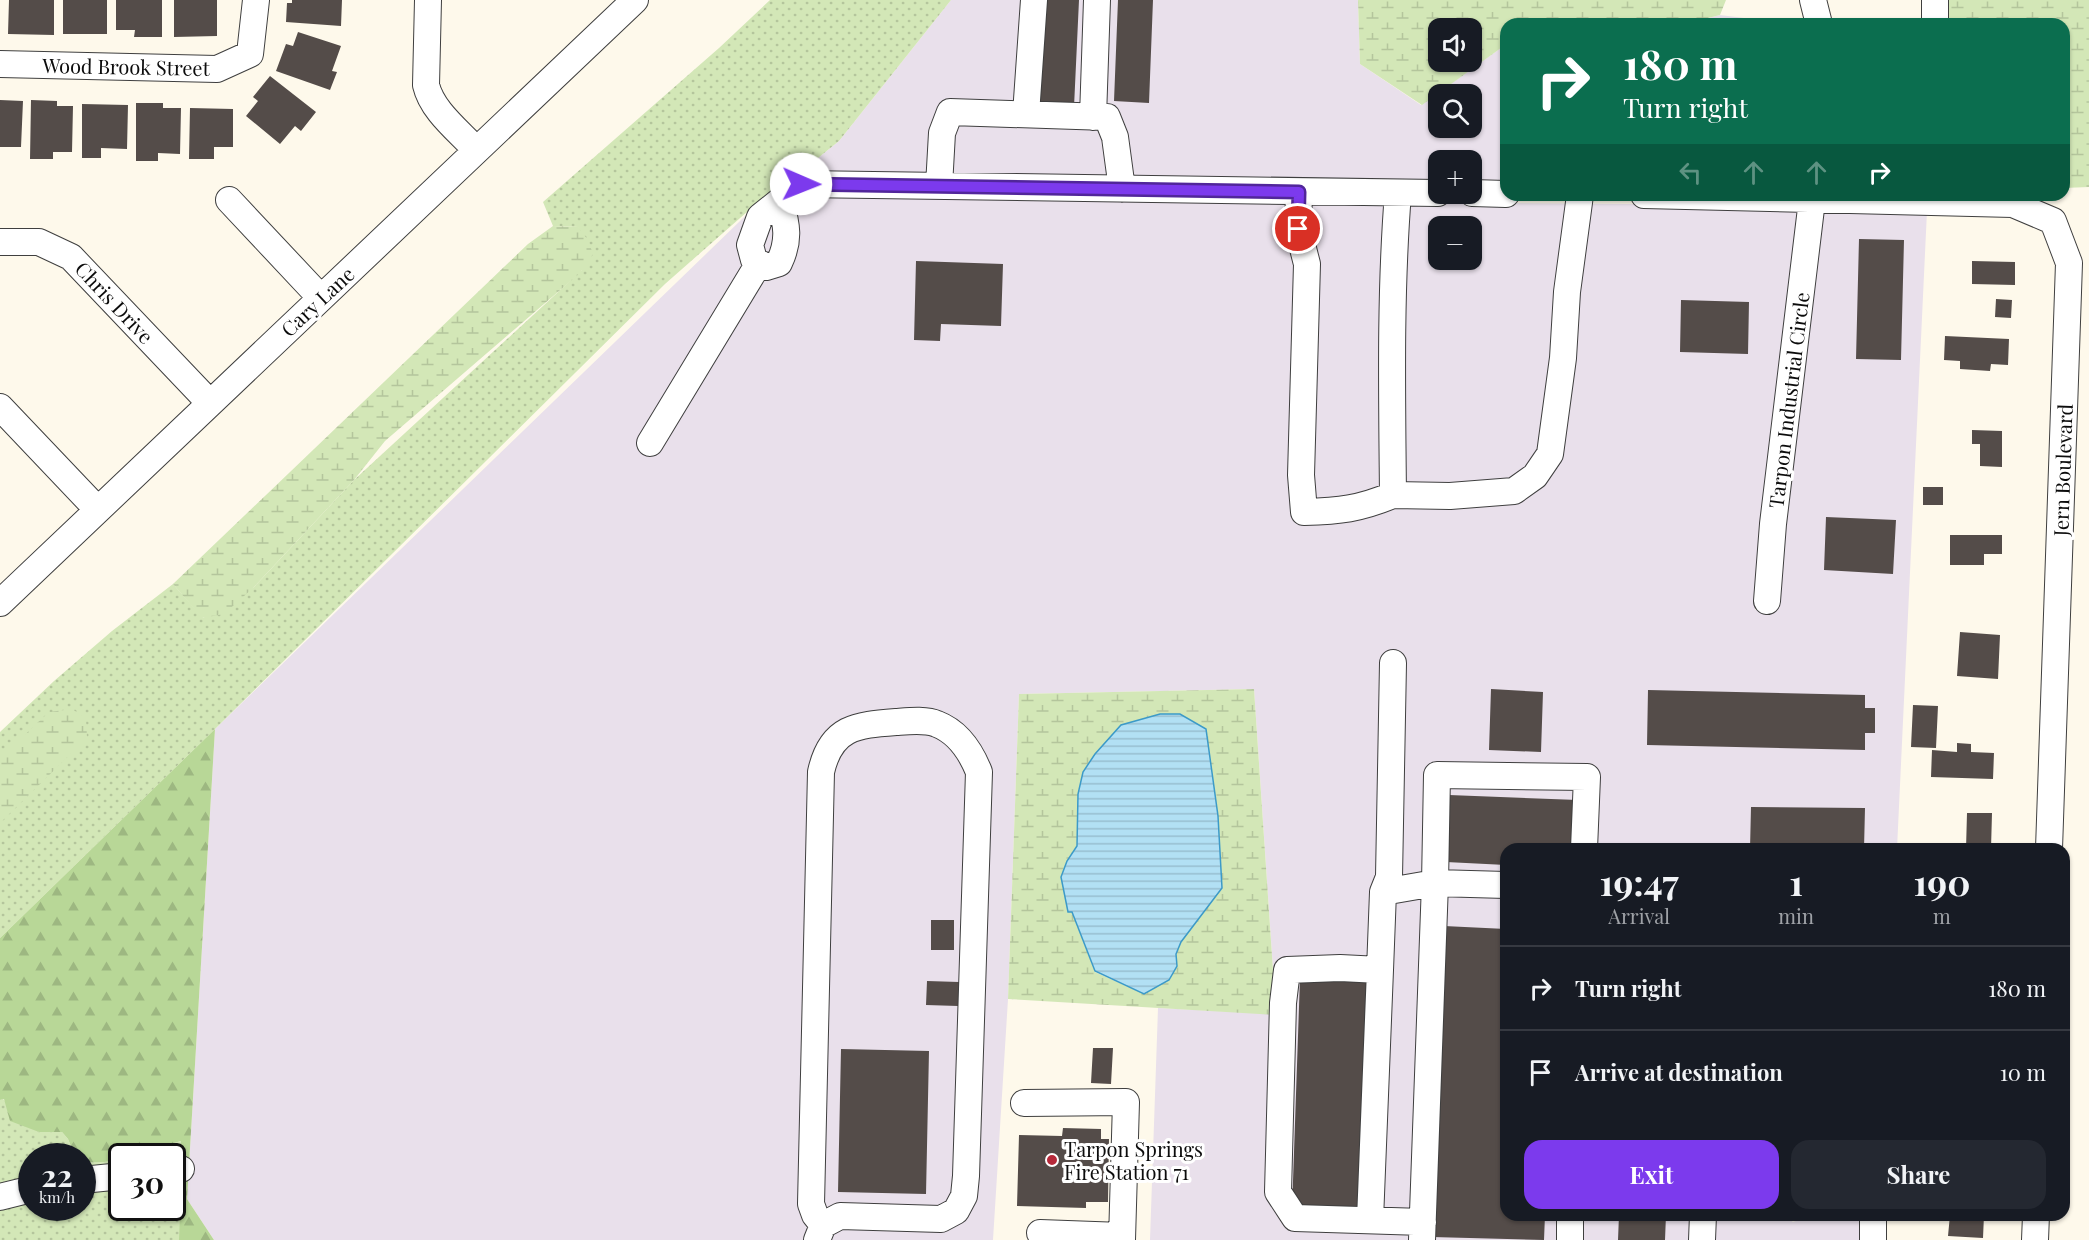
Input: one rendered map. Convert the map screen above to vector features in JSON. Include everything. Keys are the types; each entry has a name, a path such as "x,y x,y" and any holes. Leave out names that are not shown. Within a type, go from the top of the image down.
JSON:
{"street":[{"name":"Wood Brook Street","path":"0,64 217,69 250,54 256,0"},
{"path":"428,0 426,85 429,96 434,105 476,150"},
{"name":"Cary Lane","path":"0,603 209,402 635,0"},
{"path":"1026,114 1034,0"},
{"path":"1093,117 1097,0"},
{"path":"1813,0 1818,18"},
{"path":"1935,0 1935,18"},
{"path":"939,186 942,133 950,112 1107,117 1116,136 1122,189"},
{"path":"650,443 759,263 754,260 750,245 760,217 801,184 1428,193"},
{"path":"1299,192 1298,229 1307,264 1301,475 1304,512 1342,512 1368,506 1393,495 1450,496 1514,490 1535,476 1550,454 1563,358 1567,292 1579,201"},
{"path":"1393,495 1392,353 1394,242 1398,193"},
{"path":"1482,193 1500,194"},
{"path":"229,200 320,297"},
{"name":"Tarpon Industrial Circle","path":"1767,601 1773,524 1820,201"},
{"name":"Jern Boulevard","path":"1972,201 2013,204 2053,221 2069,263 2049,843"},
{"name":"Chris Drive","path":"0,242 39,242 71,257 209,402"},
{"path":"0,407 98,509"},
{"path":"1370,1220 1383,892 1389,877 1394,663"},
{"path":"913,721 936,723 952,732 965,746 979,772 967,1164 964,1196 956,1211 941,1219 840,1216 820,1233 811,1204 821,772 825,755 835,740 847,730 862,724 913,721"},
{"path":"1380,970 1340,968 1287,970 1283,1002 1278,1192 1295,1218 1370,1220 1422,1231 1437,776 1587,777 1584,843"},
{"path":"1383,892 1435,883 1500,885"},
{"path":"1024,1102 1126,1102 1122,1238 1040,1233"},
{"path":"0,1197 18,1192"},
{"path":"1570,1221 1570,1240"},
{"path":"1702,1240 1703,1221"},
{"path":"1873,1221 1873,1240"},
{"path":"2035,1240 2036,1221"}],"shaded area":[{"path":"951,0 1358,0 1360,64 1421,105 1428,100 1428,138 1482,138 1482,84 1450,84 1467,72 1482,72 1482,62 1500,49 1500,184 1482,184 1482,150 1428,150 1428,186 1364,202 1630,204 1800,209 1762,523 1755,610 1777,611 1784,525 1822,210 1927,211 1897,843 1500,843 1500,1221 1881,1221 1880,1240 1150,1240 1158,1008 1276,1014 1254,689 1019,694 1008,999 993,1240 214,1240 187,1199 215,729 769,193 839,141"},
{"path":"1720,15 1744,18 1708,18"}],"green space":[{"path":"770,0 951,0 839,141 813,162 790,174 665,284 0,938 0,732 112,631 173,584 203,618 254,587 354,480 582,270 578,227 553,226 543,202 719,48"},
{"path":"1358,0 1726,0 1720,15 1708,18 1500,18 1500,49 1482,62 1482,18 1428,18 1428,72 1468,72 1451,84 1428,84 1428,101 1422,105 1360,64"},
{"path":"1946,0 2089,0 2089,187 2070,188 2070,18 1945,18"},
{"path":"553,226 578,227 588,240 593,254 580,273 385,441 354,480 254,587 224,614 202,618 173,584 528,244"},
{"path":"1254,689 1276,1015 1008,999 1019,694","holes":["1180,714 1206,729 1218,816 1222,888 1181,942 1176,954 1177,966 1169,980 1144,994 1095,972 1072,912 1067,861 1077,846 1078,794 1083,772 1095,754 1121,725"]},
{"path":"72,709 86,718 87,738 0,823 0,758 49,712"},
{"path":"215,729 187,1199 214,1240 179,1240 179,1221 186,1221 186,1143 181,1143 181,1141 174,1143 108,1143 108,1161 96,1162 96,1143 70,1143 62,1132 39,1132 10,1121 4,1099 0,1100 0,938"},
{"path":"3,1099 39,1132 62,1132 70,1143 18,1143 18,1221 96,1221 96,1162 108,1161 108,1221 179,1221 179,1240 0,1240 0,1100"}],"water":[{"path":"1160,714 1180,714 1206,729 1218,816 1222,888 1181,942 1176,954 1177,966 1169,980 1144,994 1095,971 1072,912 1068,912 1061,877 1067,861 1077,846 1078,794 1083,772 1095,754 1121,725"}],"building":[{"path":"9,0 54,0 54,35 8,34"},
{"path":"63,0 107,0 107,34 63,34"},
{"path":"116,0 162,0 162,37 134,37 135,30 116,30"},
{"path":"174,0 217,0 217,36 174,37"},
{"path":"292,0 342,0 341,26 286,22 287,3 292,3"},
{"path":"1044,0 1079,0 1074,107 1039,106"},
{"path":"1118,0 1153,0 1149,103 1114,101"},
{"path":"298,32 341,46 332,71 337,72 330,90 276,71 286,44 293,46"},
{"path":"270,76 316,112 301,131 295,126 280,144 246,116 258,101 253,97"},
{"path":"0,100 23,101 21,147 0,147"},
{"path":"31,100 57,101 57,106 73,106 72,152 53,152 53,159 30,159"},
{"path":"136,103 163,103 163,108 181,108 180,154 158,153 158,161 136,161"},
{"path":"82,104 128,105 127,149 101,148 101,158 82,158"},
{"path":"190,108 233,109 233,147 214,147 214,159 189,159"},
{"path":"1859,239 1904,240 1901,360 1856,359"},
{"path":"916,261 1003,264 1001,326 941,324 940,341 914,340"},
{"path":"1972,261 2015,262 2015,285 1972,284"},
{"path":"1996,299 2012,300 2011,318 1995,317"},
{"path":"1681,300 1749,302 1748,354 1680,352"},
{"path":"1945,336 2009,339 2008,365 1991,364 1990,371 1960,369 1960,361 1944,360"},
{"path":"1972,430 2002,431 2002,467 1980,466 1980,444 1972,444"},
{"path":"1923,487 1943,487 1943,505 1923,505"},
{"path":"1826,517 1896,520 1893,574 1824,570"},
{"path":"1950,535 2002,535 2002,554 1984,554 1984,565 1950,565"},
{"path":"1960,632 2000,635 1998,679 1957,676"},
{"path":"1491,689 1543,692 1541,752 1489,750"},
{"path":"1648,690 1865,695 1865,708 1875,708 1875,733 1865,733 1865,750 1647,745"},
{"path":"1913,705 1938,706 1936,748 1911,747"},
{"path":"1957,743 1971,744 1971,752 1994,753 1993,779 1931,777 1932,750 1957,752"},
{"path":"1449,795 1578,800 1576,843 1500,843 1500,865 1446,862"},
{"path":"1751,807 1865,808 1864,843 1750,843"},
{"path":"1967,813 1992,813 1991,843 1966,843"},
{"path":"931,920 954,920 954,950 931,950"},
{"path":"1444,926 1500,929 1500,1221 1545,1221 1544,1240 1432,1237"},
{"path":"1300,978 1369,981 1361,1213 1292,1210"},
{"path":"927,981 959,982 958,1006 926,1005"},
{"path":"1093,1048 1113,1048 1111,1084 1091,1083"},
{"path":"841,1049 929,1051 926,1194 838,1192"},
{"path":"1063,1128 1101,1129 1101,1139 1109,1139 1108,1202 1086,1202 1086,1208 1017,1206 1019,1135 1062,1136"},
{"path":"1619,1221 1666,1221 1665,1240 1618,1240"},
{"path":"1949,1221 1984,1221 1983,1238 1948,1236"}],"place":[{"name":"Tarpon Springs Fire Station 71","path":"1052,1160"}],"route":[{"path":"801,184 1299,192 1298,229"}]}
